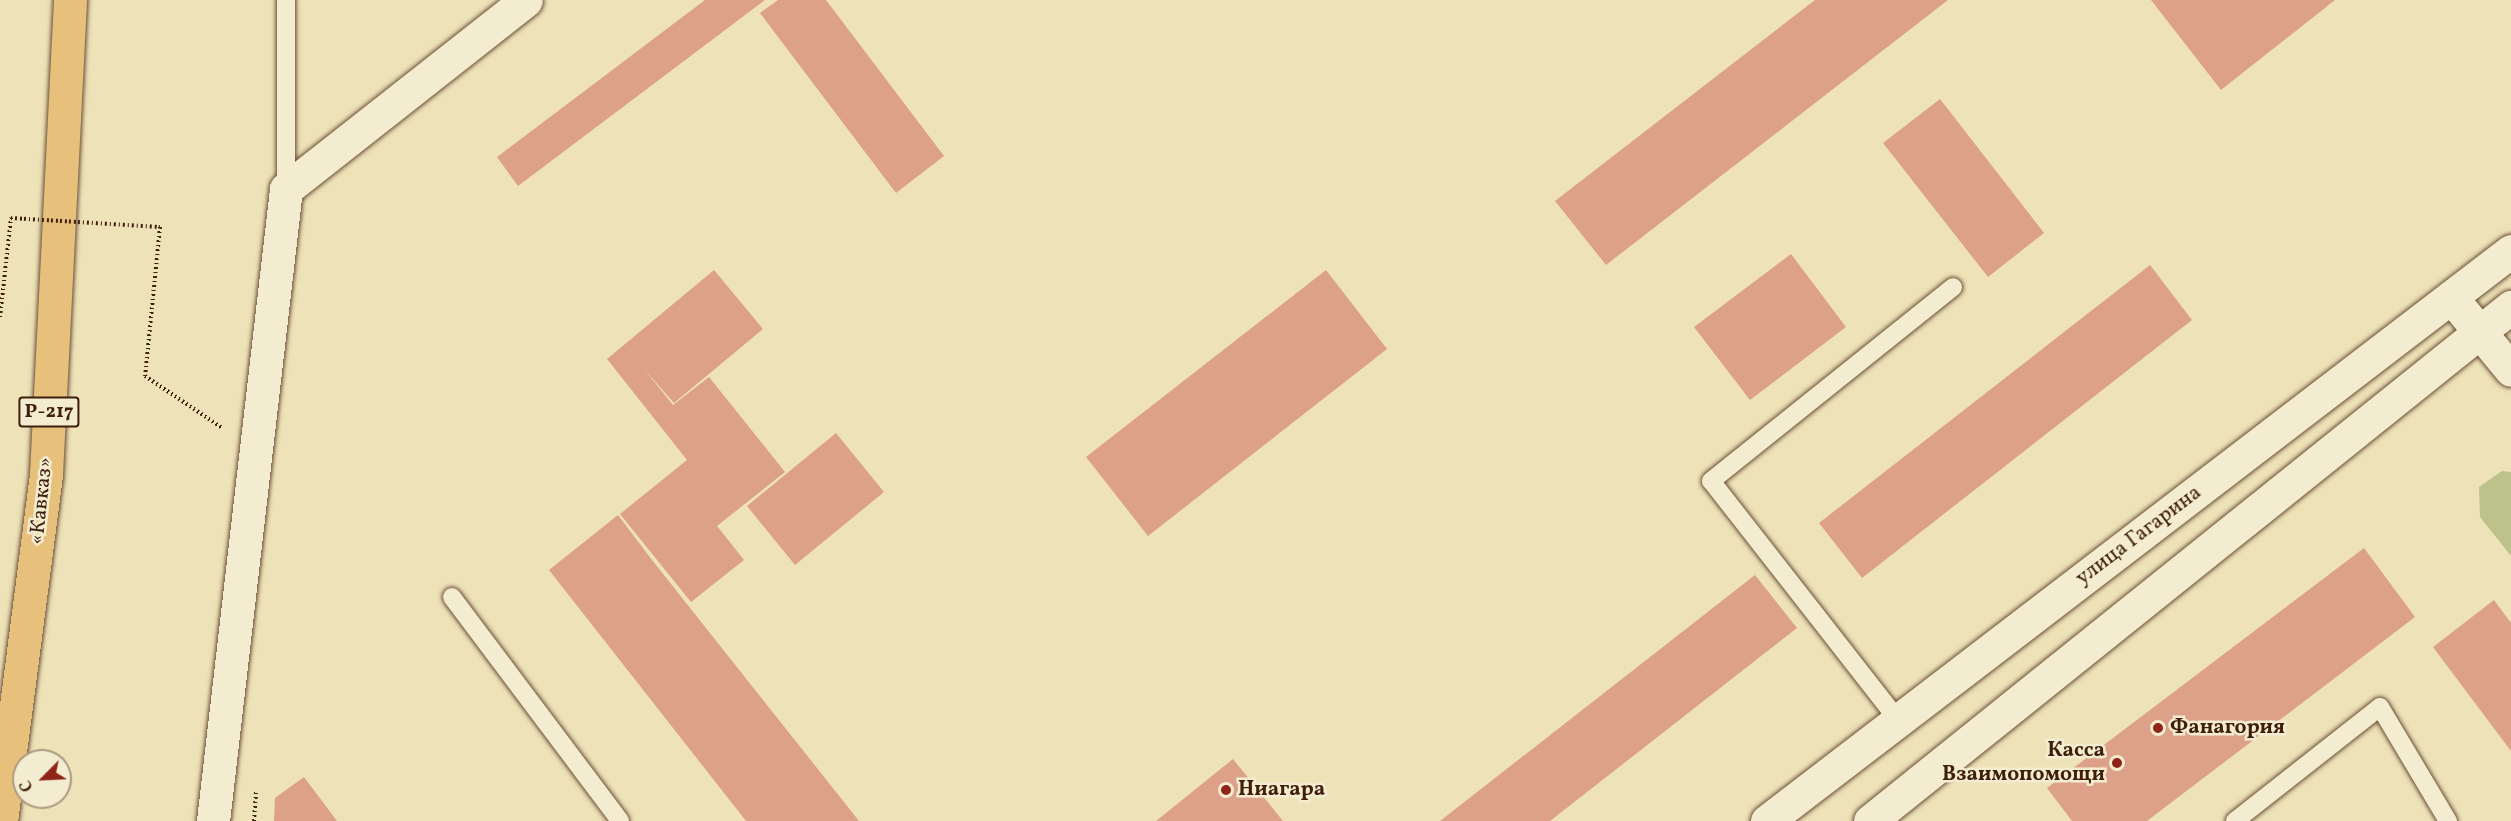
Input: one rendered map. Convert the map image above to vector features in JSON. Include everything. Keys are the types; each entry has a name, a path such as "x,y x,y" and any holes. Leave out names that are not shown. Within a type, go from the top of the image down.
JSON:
{"highway":[{"name":"«Кавказ»","path":"2,821 46,474 70,0"}],"main road":[{"path":"213,821 253,449 286,189 526,0"},
{"name":"улица Гагарина","path":"1767,821 2511,251"},
{"path":"2451,297 2511,370"},
{"path":"1870,821 2511,307"}],"lane":[{"path":"286,0 286,189"},
{"path":"1898,720 1711,481 1953,287"},
{"path":"452,597 620,821"},
{"path":"2235,821 2380,707 2448,821"}],"path":[{"path":"0,318 11,218 160,226 145,376 253,449"}],"green space":[{"path":"2502,471 2511,472 2511,556 2480,517 2479,487"}],"building":[{"path":"705,0 765,0 518,186 497,157"},
{"path":"778,0 826,0 944,156 896,193 760,13"},
{"path":"1815,0 1948,0 1606,265 1555,201"},
{"path":"2151,0 2335,0 2221,90"},
{"path":"1940,99 2044,233 1988,277 1883,143"},
{"path":"1791,254 1846,327 1750,400 1694,327"},
{"path":"2150,265 2192,320 1862,578 1819,523"},
{"path":"714,270 763,329 674,403 644,369 673,405 709,377 785,472 717,526 744,560 691,602 620,514 687,460 607,359"},
{"path":"1326,270 1387,349 1148,536 1086,457"},
{"path":"836,433 884,492 795,565 747,506"},
{"path":"618,515 859,821 746,821 549,570"},
{"path":"2364,548 2415,617 2147,821 2072,821 2047,788"},
{"path":"1755,575 1797,628 1550,821 1440,821"},
{"path":"2494,600 2511,623 2511,751 2433,647"},
{"name":"Ниагара","path":"1233,759 1283,821 1156,821"},
{"path":"304,777 337,821 274,821 275,798"}],"place":[{"name":"Фанагория","path":"2158,728"},
{"name":"Касса Взаимопомощи","path":"2117,763"},
{"name":"Ниагара","path":"1226,790"}]}
